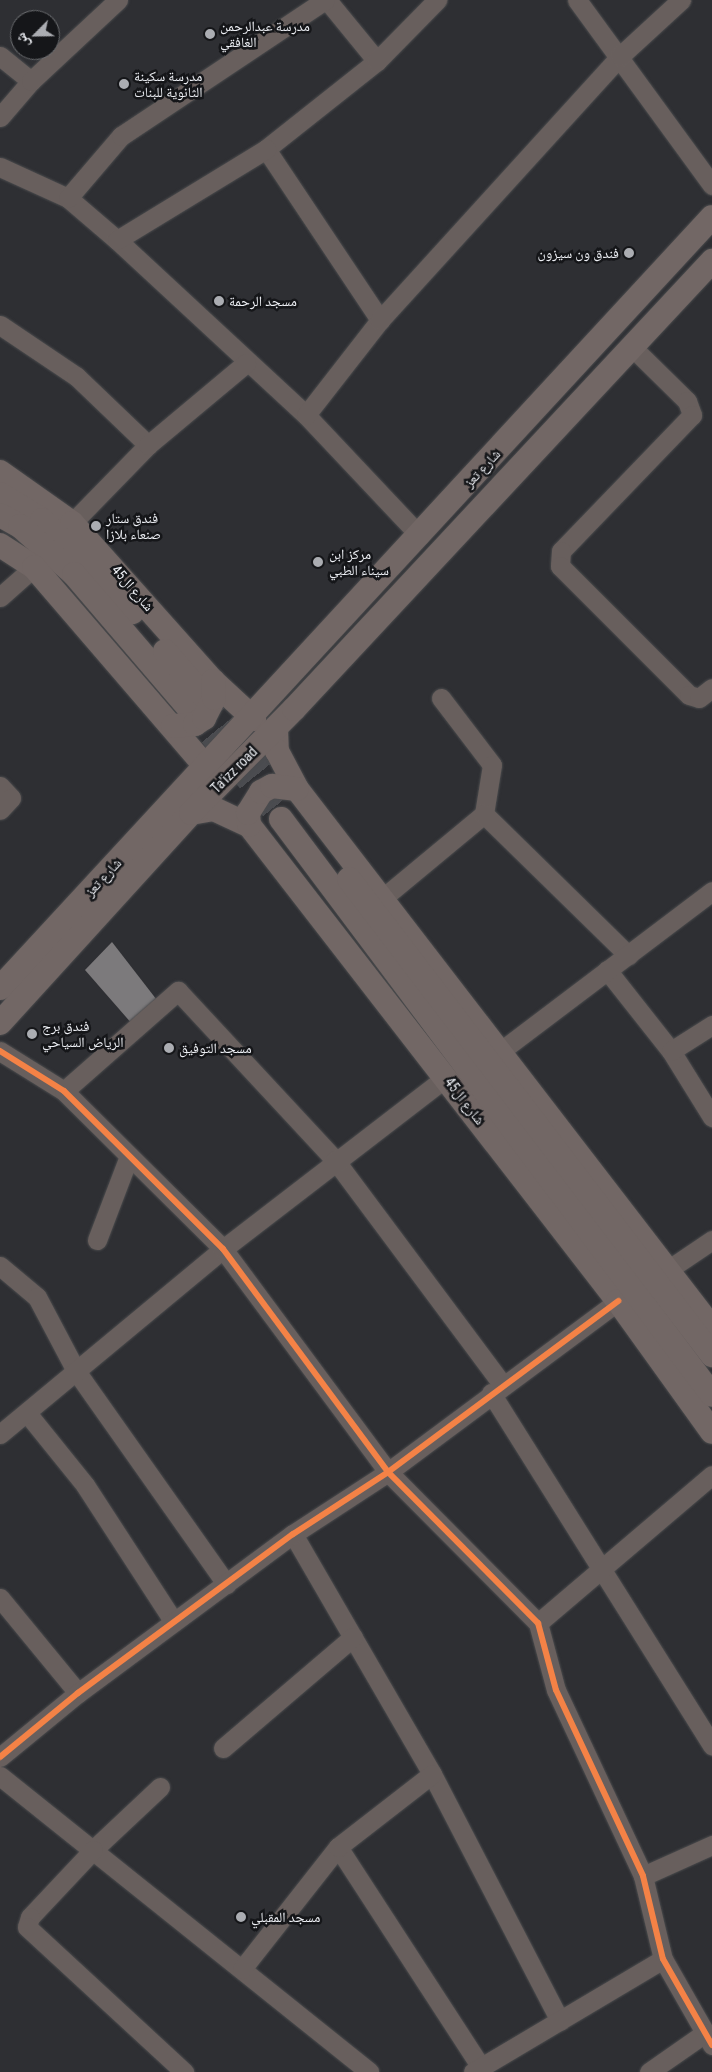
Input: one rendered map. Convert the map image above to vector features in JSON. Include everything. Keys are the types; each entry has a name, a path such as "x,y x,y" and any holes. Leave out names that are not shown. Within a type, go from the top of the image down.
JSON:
{"main road":[{"name":"شارع تعز","path":"254,719 712,218"},
{"name":"شارع تعز","path":"276,728 712,261"},
{"name":"شارع ال45","path":"0,472 72,523 201,694"},
{"name":"شارع ال45","path":"0,494 42,520 117,594 201,694"},
{"name":"شارع ال45","path":"0,514 20,526 74,574 201,694 254,719"},
{"path":"0,545 34,567 174,726 206,767"},
{"path":"174,726 195,724 204,718 214,698 201,694"},
{"name":"Ta'izz road","path":"206,767 254,719"},
{"name":"شارع ال45","path":"276,728 277,750 290,805 712,1395"},
{"name":"Ta'izz road","path":"191,813 276,728"},
{"name":"شارع تعز","path":"0,988 206,767"},
{"path":"249,825 248,813 261,792 272,786 290,805"},
{"name":"شارع ال45","path":"290,805 384,897 669,1268 712,1328"},
{"name":"شارع ال45","path":"290,805 712,1355"},
{"name":"شارع ال45","path":"191,813 214,809 249,825 618,1301 712,1432"},
{"name":"شارع تعز","path":"0,1024 191,813"}],"street":[{"path":"0,117 31,81 118,0"},
{"path":"68,198 121,136 326,0 377,61"},
{"path":"117,240 266,149 377,61 438,0"},
{"path":"577,0 620,56 712,184"},
{"path":"306,415 380,320 620,56 681,0"},
{"path":"0,56 31,81"},
{"path":"266,149 380,320"},
{"path":"0,167 68,198 117,240 246,363 306,415 420,536"},
{"path":"0,326 76,376 148,444"},
{"path":"632,347 687,400 692,415 562,552 560,566 690,695 699,698 712,688"},
{"path":"72,523 148,444 246,363"},
{"path":"0,597 34,567"},
{"path":"384,897 484,814 492,765 441,698"},
{"path":"0,786 12,798 0,810"},
{"path":"484,814 628,955"},
{"path":"502,1050 712,891"},
{"path":"607,970 670,1051 712,1116"},
{"path":"64,1091 178,992 335,1160 497,1389 712,1745"},
{"path":"670,1051 712,1025"},
{"path":"0,1051 64,1091 223,1249 388,1472 538,1623 556,1690 643,1876 663,1959 708,2039 649,2072"},
{"path":"0,1434 223,1249 335,1160 446,1077"},
{"path":"97,1240 130,1156"},
{"path":"669,1268 712,1240"},
{"path":"0,1266 37,1297 76,1371 226,1584"},
{"path":"0,1757 78,1693 293,1534 388,1472 497,1389 618,1301"},
{"path":"27,1413 85,1484 174,1622"},
{"path":"538,1623 602,1565 712,1475"},
{"path":"293,1534 432,1774 560,2020"},
{"path":"0,1598 78,1693"},
{"path":"223,1748 353,1637"},
{"path":"242,1968 338,1847 432,1774"},
{"path":"0,1776 242,1968 369,2072"},
{"path":"160,1787 93,1850 30,1918 27,1927 184,2072"},
{"path":"643,1876 712,1845"},
{"path":"338,1847 477,2069 663,1959"}],"building":[{"path":"112,942 160,1004 133,1025 85,970"}],"tunnel":[{"path":"203,695 293,806"},
{"path":"188,707 281,819"}],"cycle path":[{"path":"0,1051 64,1091 223,1249 388,1472 538,1623 556,1690 643,1876 663,1959 712,2045"},
{"path":"0,1757 78,1693 293,1534 388,1472 618,1301"}],"place":[{"name":"مدرسة عبدالرحمن الغافقي","path":"210,34"},
{"name":"مدرسة سكينة الثانوية للبنات","path":"124,84"},
{"name":"فندق ون سيزون","path":"629,253"},
{"name":"مسجد الرحمة","path":"219,301"},
{"name":"فندق ستار صنعاء بلازا","path":"96,526"},
{"name":"مركز ابن سيناء الطبي","path":"318,562"},
{"name":"فندق برج الرياض السياحي","path":"32,1034"},
{"name":"مسجد التوفيق","path":"169,1048"},
{"name":"مسجد المقبلي","path":"241,1917"}]}
